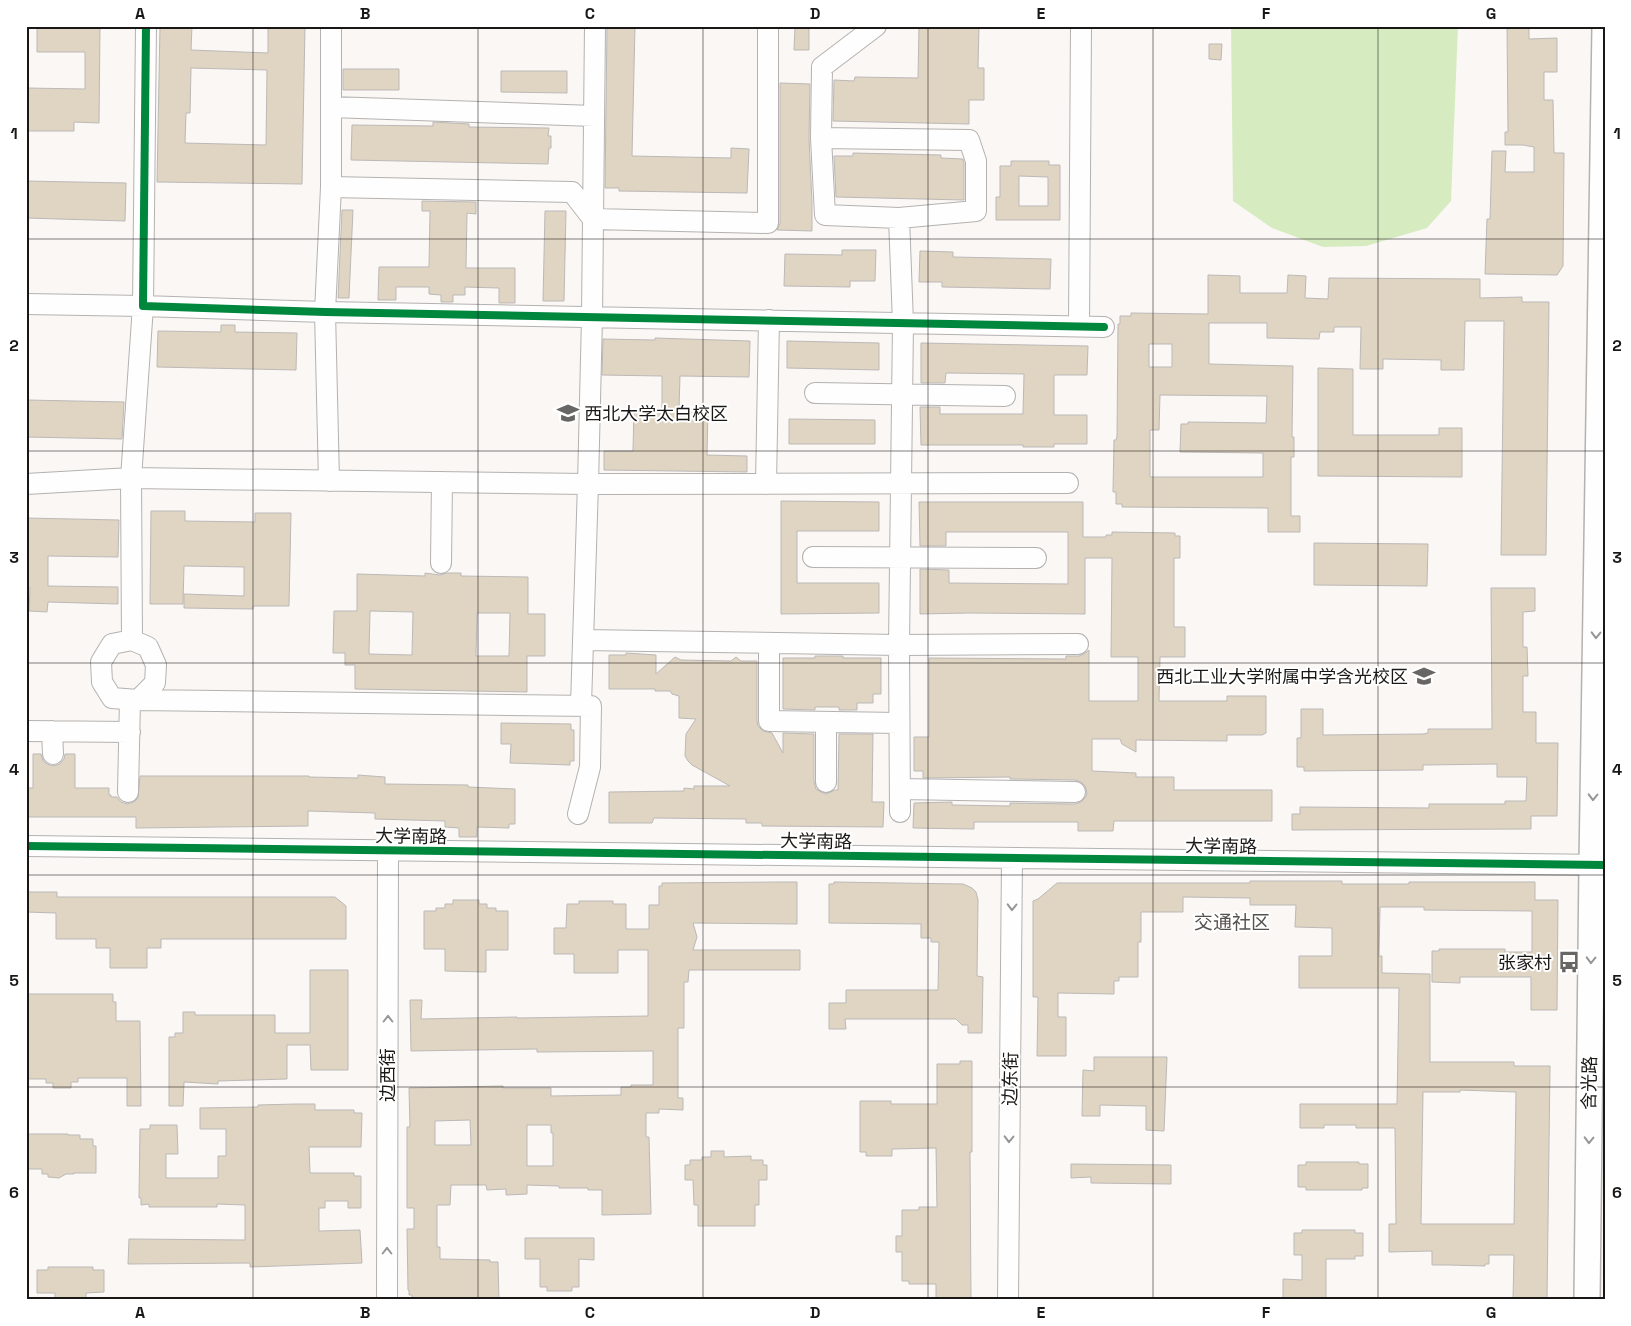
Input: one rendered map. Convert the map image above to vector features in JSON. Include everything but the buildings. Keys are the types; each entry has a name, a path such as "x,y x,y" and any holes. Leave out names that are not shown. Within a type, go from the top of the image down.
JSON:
{"main road":[{"name":"含光路","path":"1587,1300 1598,865 1605,26"}],"street":[{"path":"132,640 131,478 143,306 146,26"},
{"path":"329,481 325,312 331,187 331,26"},
{"path":"581,705 592,317 595,26"},
{"path":"331,187 572,192 594,218 768,223 768,26"},
{"path":"821,138 969,140 976,161 976,211 899,218 825,215 821,138 822,67 876,26"},
{"path":"1079,326 1080,26"},
{"path":"331,107 594,116"},
{"path":"899,218 903,323 899,645 900,812"},
{"path":"26,304 325,312 1104,327"},
{"path":"766,484 769,320"},
{"path":"815,393 1004,396"},
{"path":"26,484 131,478 588,484 1068,482"},
{"path":"441,563 442,482"},
{"path":"813,557 1036,558"},
{"path":"128,792 130,732 134,700 155,683 156,665 148,647 132,640 112,644 101,662 102,682 112,698 134,700 591,706 590,767 578,814"},
{"path":"583,640 899,645 1078,644"},
{"path":"769,643 770,721 899,723"},
{"path":"826,722 826,782"},
{"path":"26,732 130,732"},
{"path":"52,732 53,754"},
{"path":"900,789 1075,792"},
{"name":"大学南路","path":"26,846 1598,865"},
{"name":"边西街","path":"387,1300 388,850"},
{"name":"边东街","path":"1008,1300 1012,858"}],"green space":[{"path":"1231,26 1458,26 1451,201 1427,228 1366,246 1323,247 1272,228 1233,201"}],"cycle path":[{"path":"146,26 143,306 325,312 1104,327"},
{"path":"26,846 1605,865"}],"place":[{"name":"西北大学太白校区","path":"568,413"},
{"name":"西北工业大学附属中学含光校区","path":"1424,676"},
{"name":"张家村","path":"1569,962"}],"district":[{"name":"交通社区","path":"1232,922"}]}
